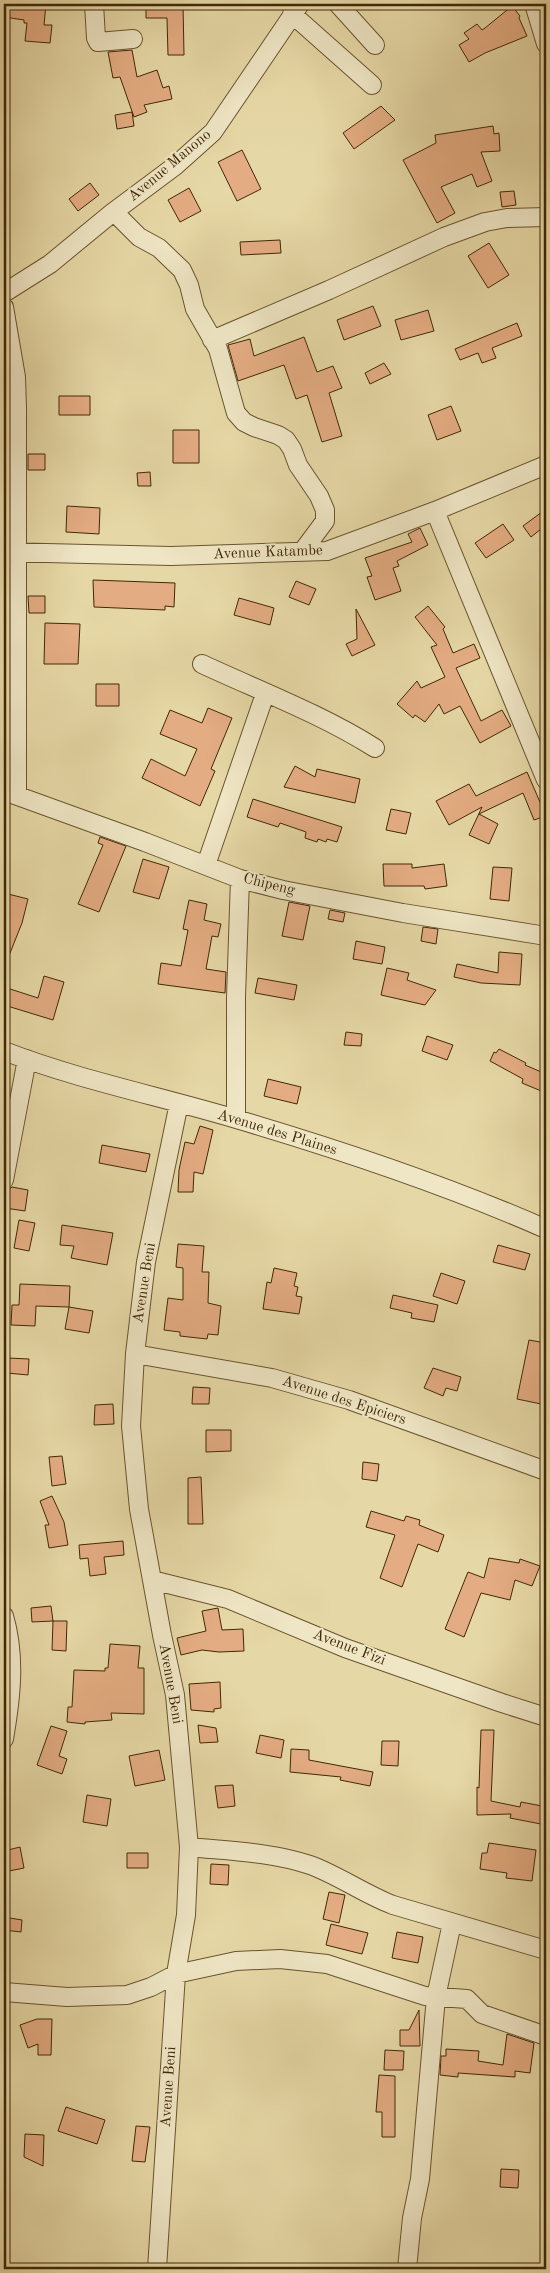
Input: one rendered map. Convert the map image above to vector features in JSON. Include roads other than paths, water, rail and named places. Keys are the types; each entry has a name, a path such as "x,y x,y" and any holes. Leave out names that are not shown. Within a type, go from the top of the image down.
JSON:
{"street":[{"path":"94,4 96,38 98,42 133,40"},
{"path":"338,4 375,45"},
{"path":"534,4 546,44"},
{"path":"296,9 372,85"},
{"name":"Avenue Manono","path":"4,293 50,264 112,213 176,166 213,132 296,9"},
{"path":"112,213 139,237 159,248 182,270 189,285 194,309 218,349 236,413 244,422 278,434 286,440 292,449 298,465 324,506 325,520 302,552"},
{"path":"212,340 329,290 444,236 500,220 546,217"},
{"path":"4,307 16,377 18,436 10,552 10,793"},
{"name":"Avenue Katambe","path":"10,552 171,556 302,552 337,548 435,511 546,465"},
{"path":"435,511 546,780"},
{"path":"202,664 265,694 325,719 375,748"},
{"path":"206,865 265,694"},
{"name":"Chipeng","path":"10,793 240,879 283,890 403,913 460,920 546,936"},
{"path":"236,1118 236,998 240,879"},
{"name":"Avenue des Plaines","path":"4,1051 27,1060 236,1118 421,1179 494,1206 546,1229"},
{"path":"4,1180 27,1060"},
{"name":"Avenue Beni","path":"157,2269 176,1974 186,1915 189,1847 175,1695 139,1509 132,1426 135,1354 146,1262 179,1103"},
{"name":"Avenue des Epiciers","path":"135,1354 272,1378 349,1400 546,1471"},
{"name":"Avenue Fizi","path":"152,1580 228,1599 345,1648 502,1704 546,1717"},
{"path":"4,1616 10,1638 12,1669 4,1739"},
{"path":"189,1847 281,1858 310,1865 335,1876 368,1895 452,1923 546,1950"},
{"path":"407,2269 412,2218 420,2179 436,1997 452,1923"},
{"path":"4,1992 67,1997 127,1995 151,1988 176,1974 236,1961 264,1959 301,1960 327,1964 393,1987 436,1997 467,1999 482,2014 546,2036"}]}
